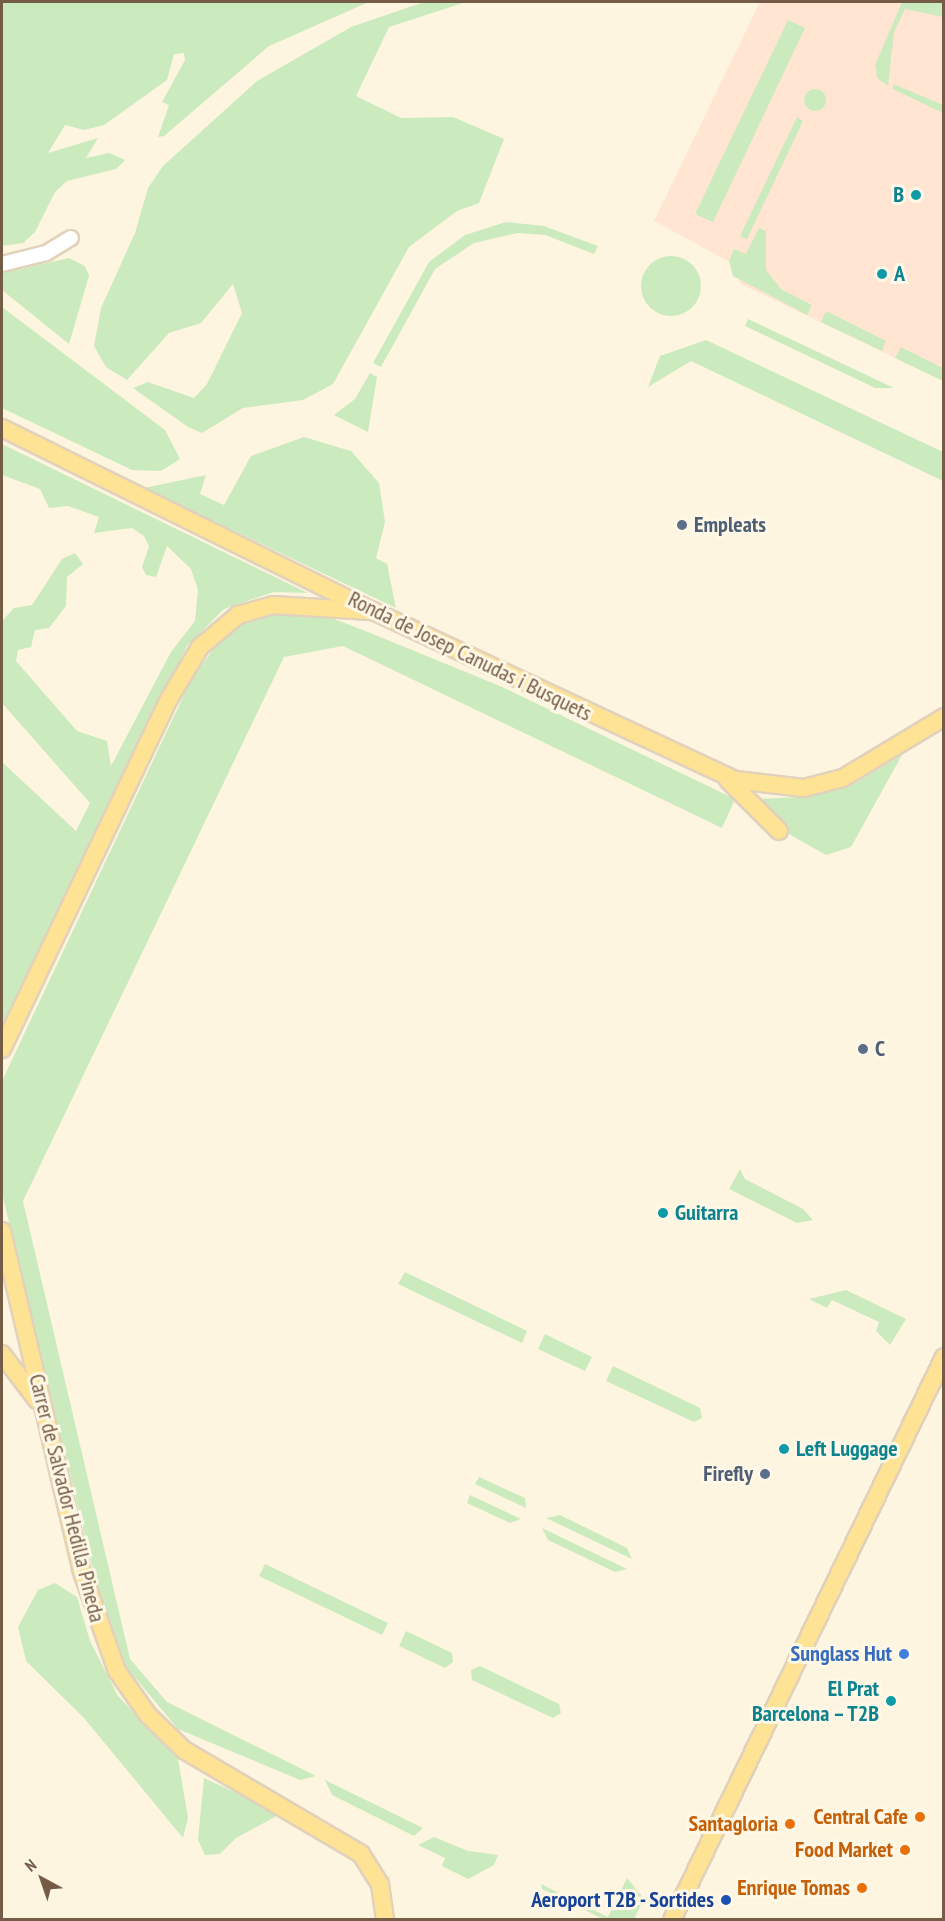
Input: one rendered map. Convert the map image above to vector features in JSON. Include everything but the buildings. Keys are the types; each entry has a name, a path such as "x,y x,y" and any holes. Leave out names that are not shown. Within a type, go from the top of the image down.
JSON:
{"main road":[{"name":"Ronda de Josep Canudas i Busquets","path":"2,428 373,611 720,774 776,788 823,784 864,768 944,717"},
{"path":"3,1046 169,699 200,647 238,615 273,604 373,611"},
{"path":"720,774 779,831"},
{"name":"Carrer de Salvador Hedilla Pineda","path":"2,1231 93,1610 132,1696 184,1750 361,1854 380,1884 385,1920"},
{"path":"2,1354 20,1371 46,1415"},
{"path":"672,1920 944,1358"}],"street":[{"path":"2,264 46,253 71,238"}],"shaded area":[{"path":"760,2 943,2 943,381 741,284 728,261 654,221"}],"green space":[{"path":"2,2 369,2 269,46 164,136 158,137 169,105 162,102 185,60 184,53 174,54 167,80 104,125 84,130 65,125 48,153 98,138 86,158 109,153 125,160 116,169 67,181 55,192 35,232 23,243 2,246"},
{"path":"424,2 466,2 389,27 356,96 401,118 453,117 504,139 479,203 457,211 409,247 333,384 303,400 243,408 202,433 188,427 133,388 148,382 194,398 207,384 242,313 233,284 201,323 169,333 127,380 106,367 94,346 101,308 135,233 148,188 163,166 257,81 351,27"},
{"path":"902,2 943,2 943,17 905,9 894,32 888,86 877,78 875,65"},
{"path":"788,20 805,28 713,222 695,214"},
{"path":"893,84 943,105 943,113 893,89"},
{"path":"815,89 823,92 826,100 823,108 815,111 807,108 804,100 807,92"},
{"path":"797,117 803,121 747,239 740,236"},
{"path":"506,222 544,226 598,246 594,254 545,235 518,233 474,243 435,269 381,367 373,363 429,262 465,235"},
{"path":"759,228 766,231 766,270 781,289 812,305 807,315 733,276 729,261 734,249 746,254"},
{"path":"665,256 677,256 693,264 699,274 701,286 699,298 693,308 677,316 665,316 649,308 641,292 641,280 649,264"},
{"path":"69,258 85,266 89,276 69,344 2,290 2,273"},
{"path":"2,307 165,430 180,459 161,471 132,470 2,408"},
{"path":"826,311 886,341 882,351 821,322"},
{"path":"748,319 894,388 875,388 745,326"},
{"path":"706,340 943,452 943,481 691,361 648,387 660,356"},
{"path":"901,347 943,368 943,381 895,358"},
{"path":"370,373 377,377 368,432 334,415 355,399"},
{"path":"304,437 351,451 379,483 385,522 376,558 387,564 396,608 144,488 206,475 200,494 224,505 251,456"},
{"path":"2,444 308,593 274,592 224,609 187,646 2,1033 2,762 76,831 90,803 2,703 2,621 14,608 32,605 62,559 75,553 83,564 67,577 66,606 49,628 35,630 31,647 18,650 16,661 77,731 107,741 111,766 171,652 195,621 198,590 191,569 167,546 156,577 146,575 142,567 149,546 144,536 132,528 94,533 99,517 68,506 49,508 40,489 2,475"},
{"path":"262,613 324,615 368,632 500,686 735,799 722,828 343,646 284,657 23,1201 130,1659 167,1702 316,1776 300,1780 178,1729 122,1662 102,1607 2,1193 2,1081 191,680 229,627"},
{"path":"902,755 851,847 826,855 789,834 759,799 800,797 850,786"},
{"path":"740,1169 745,1179 803,1209 813,1220 797,1223 729,1189"},
{"path":"405,1272 527,1331 522,1343 398,1284"},
{"path":"846,1290 906,1319 890,1345 876,1331 879,1322 832,1300 827,1308 809,1299"},
{"path":"545,1334 592,1357 585,1371 538,1349"},
{"path":"613,1366 700,1408 702,1418 694,1422 606,1381"},
{"path":"479,1477 525,1498 526,1508 475,1484"},
{"path":"470,1495 521,1519 510,1523 467,1503"},
{"path":"560,1515 627,1548 632,1559 546,1518"},
{"path":"542,1528 627,1569 615,1572 548,1540"},
{"path":"265,1564 388,1623 382,1635 259,1576"},
{"path":"55,1583 77,1597 90,1641 118,1696 178,1759 188,1818 183,1838 84,1718 26,1661 18,1627 38,1590"},
{"path":"406,1631 452,1653 453,1662 445,1668 399,1646"},
{"path":"480,1666 559,1704 561,1713 553,1718 472,1680 471,1670"},
{"path":"204,1778 273,1810 275,1817 236,1838 220,1854 205,1855 198,1840"},
{"path":"325,1780 423,1828 414,1836 332,1795"},
{"path":"434,1837 468,1851 498,1855 494,1865 468,1879 442,1866 445,1858 418,1845"},
{"path":"627,1878 644,1899 634,1919 603,1919 542,1889 541,1884 608,1917"}],"place":[{"name":"B","path":"916,195"},
{"name":"A","path":"882,274"},
{"name":"Empleats","path":"682,525"},
{"name":"C","path":"863,1049"},
{"name":"Guitarra","path":"663,1213"},
{"name":"Left Luggage","path":"784,1449"},
{"name":"Firefly","path":"765,1474"},
{"name":"Sunglass Hut","path":"904,1654"},
{"name":"El Prat Barcelona – T2B","path":"891,1701"},
{"name":"Central Cafe","path":"920,1817"},
{"name":"Santagloria","path":"790,1824"},
{"name":"Food Market","path":"905,1850"},
{"name":"Enrique Tomas","path":"862,1888"},
{"name":"Aeroport T2B - Sortides","path":"726,1900"}]}
